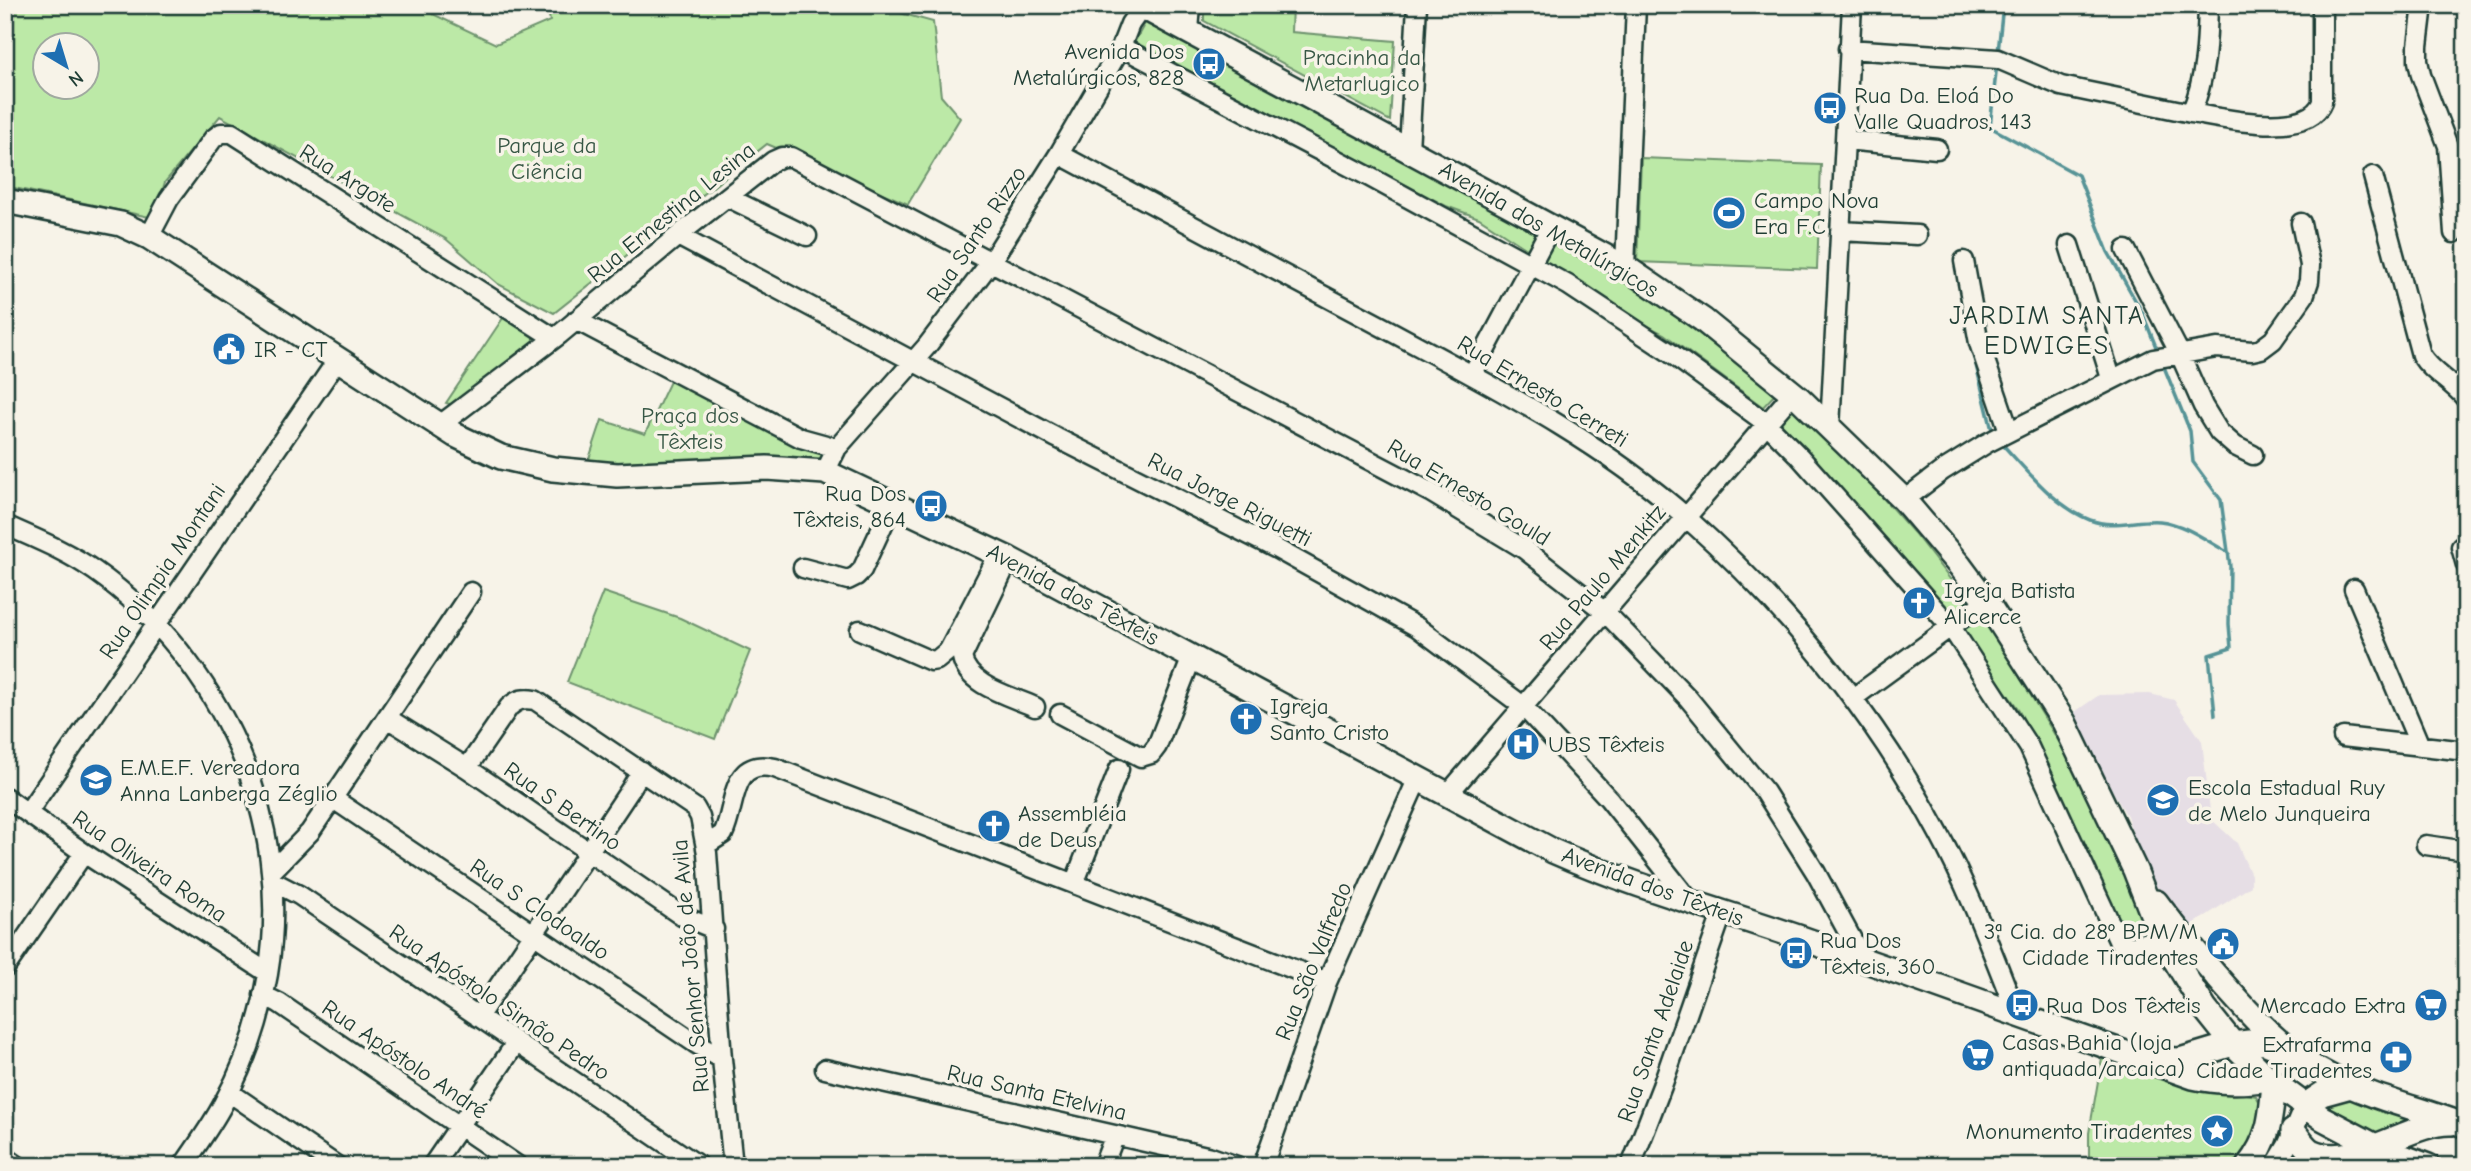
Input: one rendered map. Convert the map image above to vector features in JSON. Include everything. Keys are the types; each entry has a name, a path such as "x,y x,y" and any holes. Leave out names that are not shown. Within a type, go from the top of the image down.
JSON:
{"main road":[{"name":"Avenida dos Metalúrgicos","path":"1141,6 1625,267 1703,320 1793,393 1905,500 1986,601 2064,722 2135,870 2161,937 2205,1009 2233,1044 2272,1081 2304,1106 2379,1148 2428,1166"},
{"name":"Avenida dos Têxteis","path":"5,201 121,224 149,237 455,435 501,457 553,469 617,475 767,468 825,472 1004,557 1553,851 1589,867 2016,1012 2193,1077 2217,1082 2272,1081"},
{"name":"Avenida dos Metalúrgicos","path":"2135,870 2179,933 2239,1002 2291,1053 2351,1086 2463,1128"},
{"name":"Avenida dos Têxteis","path":"2139,1058 2180,1060 2233,1044 2266,1043 2291,1053"},
{"path":"2248,1166 2266,1138 2270,1124 2272,1081"},
{"path":"2304,1106 2322,1094 2351,1086"},
{"path":"2293,1131 2310,1150 2336,1157 2379,1148 2425,1127 2445,1123 2463,1128"}],"street":[{"path":"1189,31 1191,5"},
{"path":"1409,150 1417,5"},
{"path":"1625,267 1636,5"},
{"path":"1830,428 1852,5"},
{"path":"2191,113 2201,90 2206,56 2207,5"},
{"path":"1849,49 1998,59 2061,86 2260,125 2311,118 2318,111 2322,102 2322,5"},
{"path":"2423,5 2418,61 2448,146 2454,233"},
{"name":"Rua Santo Rizzo","path":"825,472 837,448 914,361 990,263 1059,154 1121,47 1141,6"},
{"path":"1121,47 1366,175 1567,285 1670,352 1766,423 1808,466 1951,627 2029,747 2118,940 2124,946 2135,946 2161,937"},
{"name":"Rua Argote","path":"149,237 169,199 213,138 221,133 232,133 554,338"},
{"path":"1846,140 1937,149"},
{"path":"2448,146 2466,140"},
{"name":"Rua Ernesto Cerreti","path":"1059,154 1472,375 1585,439 1686,516 1770,599 1853,698 1905,775 1940,836 1971,899 2016,1012"},
{"name":"Rua Ernestina Lesina","path":"440,425 554,338 727,197 782,157 791,158 990,263"},
{"path":"2372,176 2421,355 2427,364 2466,399"},
{"path":"727,197 807,236"},
{"path":"1905,500 1942,471 2009,431 2111,378 2167,355 2217,348 2252,351 2261,349 2273,340 2304,296 2309,281 2310,265 2301,223"},
{"path":"1472,375 1551,227"},
{"path":"1840,232 1917,235"},
{"name":"Rua Jorge Riguetti","path":"678,236 1057,438 1275,548 1417,627 1523,706 1609,799 1689,900"},
{"path":"2069,244 2111,378"},
{"path":"2126,250 2167,355 2219,432 2235,446 2253,455"},
{"path":"1964,261 1979,343 2009,431"},
{"name":"Rua Ernesto Gould","path":"990,263 1430,492 1524,549 1605,612 1688,698 1765,792 1816,873 1863,960"},
{"path":"576,320 801,438 837,448"},
{"name":"Rua Olimpia Montani","path":"28,812 338,359"},
{"name":"Rua Paulo Menkitz","path":"1448,794 1793,393"},
{"path":"803,568 848,580 856,576 862,570 893,503"},
{"path":"5,525 55,547 94,571 156,623 193,668 230,730 251,779 264,824 271,876 272,924 268,973 263,995 252,1036 229,1092 183,1166"},
{"path":"860,630 931,661 937,660 949,650 1004,557"},
{"path":"1004,557 962,657 963,663 979,682 1035,707"},
{"path":"2354,589 2420,746"},
{"path":"271,876 310,832 471,592"},
{"path":"1853,698 1986,601"},
{"path":"1060,714 1140,757 1151,754 1157,746 1192,657"},
{"name":"Rua Senhor João de Avila","path":"467,768 509,707 517,700 526,698 535,700 695,808 700,817 706,845 733,1166"},
{"name":"Rua S Bertino","path":"387,718 467,768 682,916 714,929"},
{"path":"2343,737 2466,751"},
{"path":"706,845 723,835 736,786 742,775 761,765 775,768 1326,982"},
{"path":"1074,884 1119,769"},
{"path":"478,1017 631,790 641,771"},
{"name":"Rua São Valfredo","path":"1263,1166 1326,982 1418,778"},
{"name":"Rua Oliveira Roma","path":"5,797 83,853 268,973"},
{"name":"Rua S Clodoaldo","path":"332,798 695,1044 722,1059"},
{"path":"2426,845 2466,851"},
{"path":"5,968 83,853"},
{"name":"Rua Apóstolo Simão Pedro","path":"271,876 699,1166"},
{"name":"Rua Santa Adelaide","path":"1631,1166 1723,911"},
{"name":"Rua Apóstolo André","path":"263,995 279,1003 518,1166"},
{"path":"432,1166 516,1043"},
{"name":"Rua Santa Etelvina","path":"825,1069 1211,1157 1237,1166"},
{"path":"229,1092 313,1159 337,1166"},
{"path":"2275,1166 2304,1106"},
{"path":"1102,1166 1115,1135"},
{"path":"5,1157 18,1166"}],"shaded area":[{"name":"Escola Estadual Ruy de Melo Junqueira","path":"2150,694 2174,700 2202,741 2211,819 2237,843 2251,875 2251,886 2189,927 2164,902 2136,843 2127,816 2069,716 2099,695"}],"green space":[{"name":"Parque da Ciência","path":"5,5 414,5 496,44 550,21 547,5 871,5 933,22 941,96 960,118 908,204 767,144 554,313 498,284 446,239 220,116 165,182 154,218 5,186"},
{"name":"Pracinha da Metarlugico","path":"1204,5 1292,5 1291,32 1395,41 1390,121 1204,21"},
{"path":"1145,23 1388,150 1643,292 1777,392 1763,407 1664,334 1636,320 1479,218 1446,206 1134,43"},
{"name":"Campo Nova Era F.C","path":"1641,158 1821,165 1817,269 1637,262"},
{"path":"505,315 534,333 534,341 463,399 453,405 446,403"},
{"name":"Praça dos Têxteis","path":"673,375 830,449 824,467 587,465 602,420 645,434"},
{"path":"1791,407 1866,479 1914,533 1996,638 2078,773 2148,927 2128,938 2019,710 1931,589 1777,422"},
{"path":"603,592 680,618 750,651 715,739 567,682"},
{"path":"2102,1058 2209,1087 2256,1096 2266,1112 2239,1166 2089,1166 2089,1133"},
{"path":"2357,1089 2405,1106 2406,1125 2374,1137 2313,1102"}],"waterway":[{"path":"1998,52 2003,5"},
{"path":"1997,63 1990,127 2078,175 2108,252 2142,312 2158,352"},
{"path":"1972,349 1993,434"},
{"path":"2162,362 2190,431 2193,462 2221,500 2230,566 2231,648 2209,655 2215,715"},
{"path":"2000,442 2041,486 2077,514 2108,524 2151,521 2169,523 2196,534 2229,553"}],"place":[{"name":"Avenida Dos Metalúrgicos, 828","path":"1209,64"},
{"name":"Rua Da. Eloá Do Valle Quadros, 143","path":"1830,108"},
{"name":"Campo Nova Era F.C","path":"1729,213"},
{"name":"IR - CT","path":"229,349"},
{"name":"Rua Dos Têxteis, 864","path":"931,506"},
{"name":"Igreja Batista Alicerce","path":"1919,603"},
{"name":"Igreja Santo Cristo","path":"1246,719"},
{"name":"UBS Têxteis","path":"1523,744"},
{"name":"E.M.E.F. Vereadora Anna Lanberga Zéglio","path":"96,780"},
{"name":"Escola Estadual Ruy de Melo Junqueira","path":"2163,800"},
{"name":"Assembléia de Deus","path":"994,826"},
{"name":"3ª Cia. do 28º BPM/M Cidade Tiradentes","path":"2223,944"},
{"name":"Rua Dos Têxteis, 360","path":"1796,953"},
{"name":"Rua Dos Têxteis","path":"2022,1005"},
{"name":"Mercado Extra","path":"2431,1005"},
{"name":"Casas Bahia (loja antiquada/arcaica)","path":"1978,1055"},
{"name":"Extrafarma Cidade Tiradentes","path":"2396,1057"},
{"name":"Monumento Tiradentes","path":"2217,1131"}],"district":[{"name":"JARDIM SANTA EDWIGES","path":"2047,330"}]}
